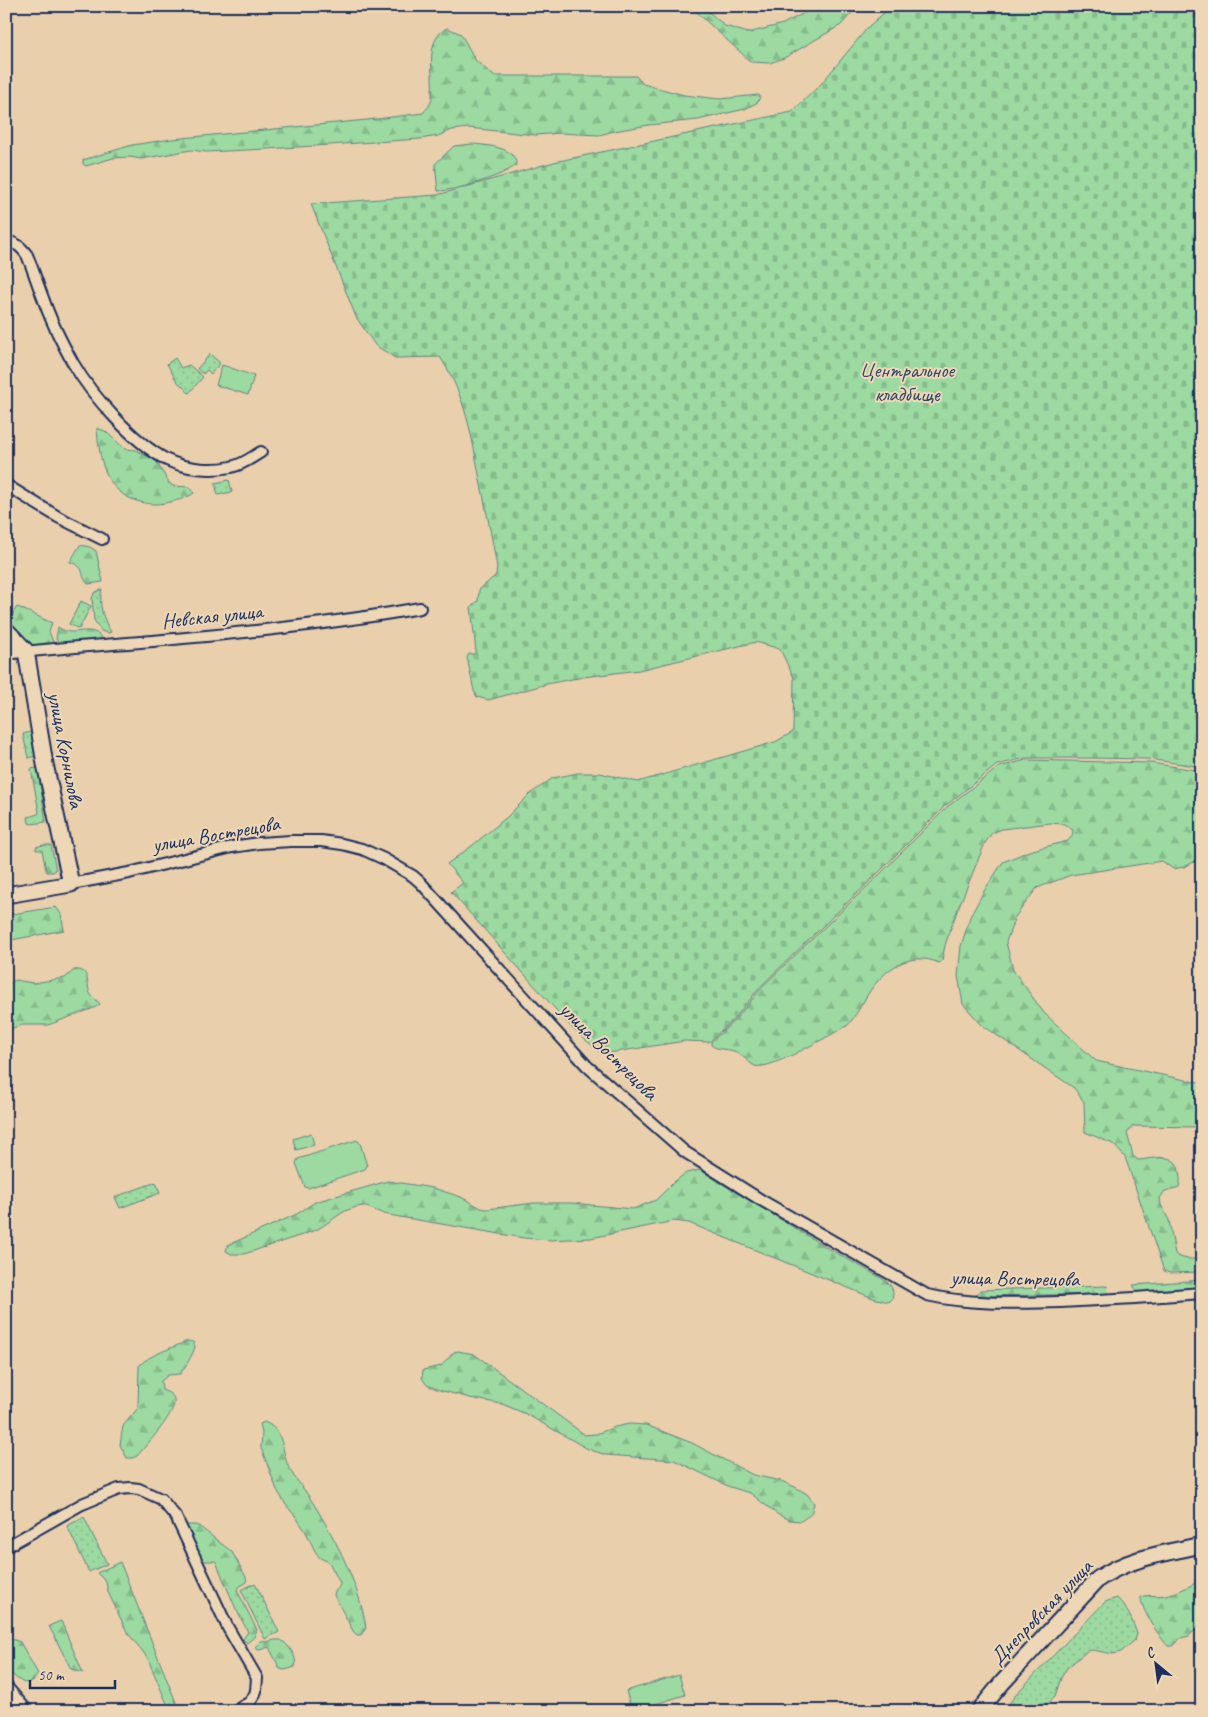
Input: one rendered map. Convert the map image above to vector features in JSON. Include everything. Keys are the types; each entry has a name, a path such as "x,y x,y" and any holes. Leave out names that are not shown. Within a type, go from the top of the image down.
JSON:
{"street":[{"path":"6,242 14,242 27,255 43,300 79,373 106,408 140,440 168,460 184,466 200,468 230,468 261,452"},
{"path":"6,485 58,517 102,539"},
{"name":"Невская улица","path":"6,654 308,625 420,608"},
{"path":"6,630 26,651"},
{"name":"улица Корнилова","path":"26,651 45,764 71,884"},
{"name":"улица Вострецова","path":"6,895 71,884 259,843 321,841 362,849 413,876 506,974 587,1066 685,1152 761,1200 928,1295 944,1299 1030,1303 1124,1300 1202,1293"},
{"path":"6,1547 62,1514 98,1496 119,1489 130,1488 146,1491 161,1500 176,1517 228,1628 257,1678 256,1691 250,1702 235,1711"},
{"name":"Днепровская улица","path":"979,1711 1042,1638 1098,1579 1112,1569 1133,1561 1202,1545"},
{"path":"6,1690 24,1711"}],"green space":[{"path":"690,6 702,6 725,26 748,33 783,24 806,12 812,6 858,6 841,25 784,58 770,63 751,62"},
{"name":"Центральное кладбище","path":"892,6 1202,6 1202,767 1148,759 1091,758 1025,758 997,765 945,806 763,984 733,1020 709,1042 685,1041 602,1054 574,1030 451,892 463,883 447,864 507,817 530,794 553,778 578,773 600,773 638,782 775,742 793,732 794,678 780,649 756,642 639,670 551,683 488,700 477,697 467,657 469,654 476,652 471,607 478,601 479,590 496,575 497,567 474,448 462,401 449,371 440,357 395,358 375,345 356,317 311,204 437,195 554,162 792,112 821,84 869,26"},
{"path":"447,28 461,34 476,61 494,76 636,76 643,84 684,95 720,99 760,96 758,102 745,109 698,120 649,125 599,135 561,133 536,135 468,128 452,130 438,136 420,139 206,152 191,150 141,159 130,157 113,158 86,166 83,164 83,160 132,145 172,139 423,113 432,98 432,57 435,40"},
{"path":"472,144 500,148 512,154 516,165 501,174 478,182 438,191 435,164 454,146"},
{"path":"210,354 220,363 211,374 207,370 203,374 197,369"},
{"path":"175,358 181,368 189,365 203,377 189,393 176,380 167,364"},
{"path":"222,365 254,376 248,395 216,385"},
{"path":"97,428 105,431 125,449 136,450 156,461 169,483 173,486 189,487 194,493 180,500 157,504 134,500 124,495 116,488 105,471 99,450"},
{"path":"229,480 232,492 218,495 215,483"},
{"path":"80,545 90,547 96,551 103,582 88,584 79,566 70,562"},
{"path":"102,589 101,606 111,632 108,633 101,631 94,620 92,599 94,593"},
{"path":"81,601 91,606 79,629 69,624"},
{"path":"18,607 52,623 49,632 54,644 51,648 28,649 6,626"},
{"path":"58,627 72,632 89,631 97,633 101,637 100,641 61,646 56,639"},
{"path":"31,732 35,756 28,758 23,734"},
{"path":"1026,760 1151,763 1202,771 1202,858 1184,867 1173,869 1162,861 1071,875 1037,888 1015,917 1006,942 1013,970 1044,1013 1096,1061 1195,1082 1202,1081 1202,1127 1133,1126 1127,1133 1133,1156 1138,1160 1169,1158 1177,1165 1180,1177 1179,1187 1165,1191 1160,1198 1161,1205 1169,1220 1175,1254 1184,1258 1202,1259 1202,1272 1170,1273 1164,1271 1125,1157 1113,1144 1085,1132 1084,1102 1074,1088 982,1025 963,1004 958,976 961,946 970,917 984,891 1003,862 1029,851 1068,841 1072,836 1073,830 1064,824 1050,823 1002,829 992,833 985,843 957,911 945,945 942,961 939,963 918,959 899,964 890,970 874,985 847,1026 786,1058 763,1066 752,1065 736,1052 711,1045 711,1042 734,1021 765,984 947,807 999,767"},
{"path":"36,768 38,770 46,822 31,824 28,817 39,812 31,769"},
{"path":"51,845 56,870 53,872 47,872 46,870 42,850 36,850 36,847"},
{"path":"56,907 61,914 64,930 6,941 6,915"},
{"path":"74,970 80,970 86,975 89,991 100,1004 48,1025 22,1025 6,1030 6,991 10,983 15,980 33,983 65,978"},
{"path":"311,1133 314,1145 296,1150 293,1139"},
{"path":"357,1140 360,1143 367,1166 365,1169 308,1188 305,1187 296,1163 298,1159"},
{"path":"700,1170 824,1246 883,1279 892,1288 892,1299 889,1302 873,1298 689,1223 674,1221 591,1238 550,1240 524,1238 400,1217 384,1214 364,1206 345,1211 318,1229 244,1254 231,1254 226,1251 228,1245 297,1214 315,1202 388,1181 433,1188 461,1197 481,1208 487,1209 534,1203 571,1203 633,1209 656,1200 686,1173"},
{"path":"156,1182 160,1193 120,1208 115,1197"},
{"path":"1202,1280 1202,1288 1138,1293 1133,1285"},
{"path":"1107,1286 1108,1294 976,1296 980,1290"},
{"path":"187,1341 193,1342 195,1347 184,1368 180,1374 168,1375 161,1381 162,1390 171,1394 174,1399 171,1412 160,1429 137,1456 127,1458 120,1445 123,1426 138,1408 139,1366 154,1355"},
{"path":"454,1352 474,1354 585,1435 596,1434 629,1424 646,1425 692,1443 753,1475 781,1481 795,1487 807,1494 814,1503 811,1514 801,1521 789,1520 777,1514 750,1493 730,1487 674,1460 606,1455 588,1449 526,1414 502,1404 470,1398 427,1385 422,1378 423,1370 441,1366"},
{"path":"264,1422 276,1430 282,1442 290,1470 308,1495 344,1559 363,1611 366,1628 361,1635 357,1635 353,1631 334,1595 340,1583 329,1562 320,1558 306,1532 277,1490 261,1448 262,1433 260,1424"},
{"path":"84,1517 107,1564 89,1572 67,1526"},
{"path":"185,1526 200,1527 232,1552 246,1577 247,1582 237,1590 257,1630 254,1637 247,1643 243,1639 248,1632 216,1562 203,1561"},
{"path":"120,1562 177,1705 168,1706 147,1657 127,1632 108,1592 106,1582 97,1573"},
{"path":"1202,1579 1202,1623 1189,1636 1181,1638 1172,1646 1168,1646 1160,1637 1147,1615 1141,1597 1175,1593"},
{"path":"255,1583 279,1632 265,1639 241,1590"},
{"path":"1117,1598 1127,1610 1134,1624 1137,1634 1135,1640 1121,1652 1113,1654 1093,1650 1087,1651 1067,1668 1061,1678 1055,1696 1041,1711 1003,1711 1019,1691 1105,1602"},
{"path":"61,1621 83,1673 71,1669 49,1626"},
{"path":"6,1637 20,1642 38,1674 33,1681 24,1683 11,1674 6,1664"},
{"path":"281,1640 290,1648 296,1663 295,1667 285,1670 280,1669 269,1647 260,1650 255,1647 261,1641"},
{"path":"679,1675 685,1695 632,1711 626,1691"}]}
